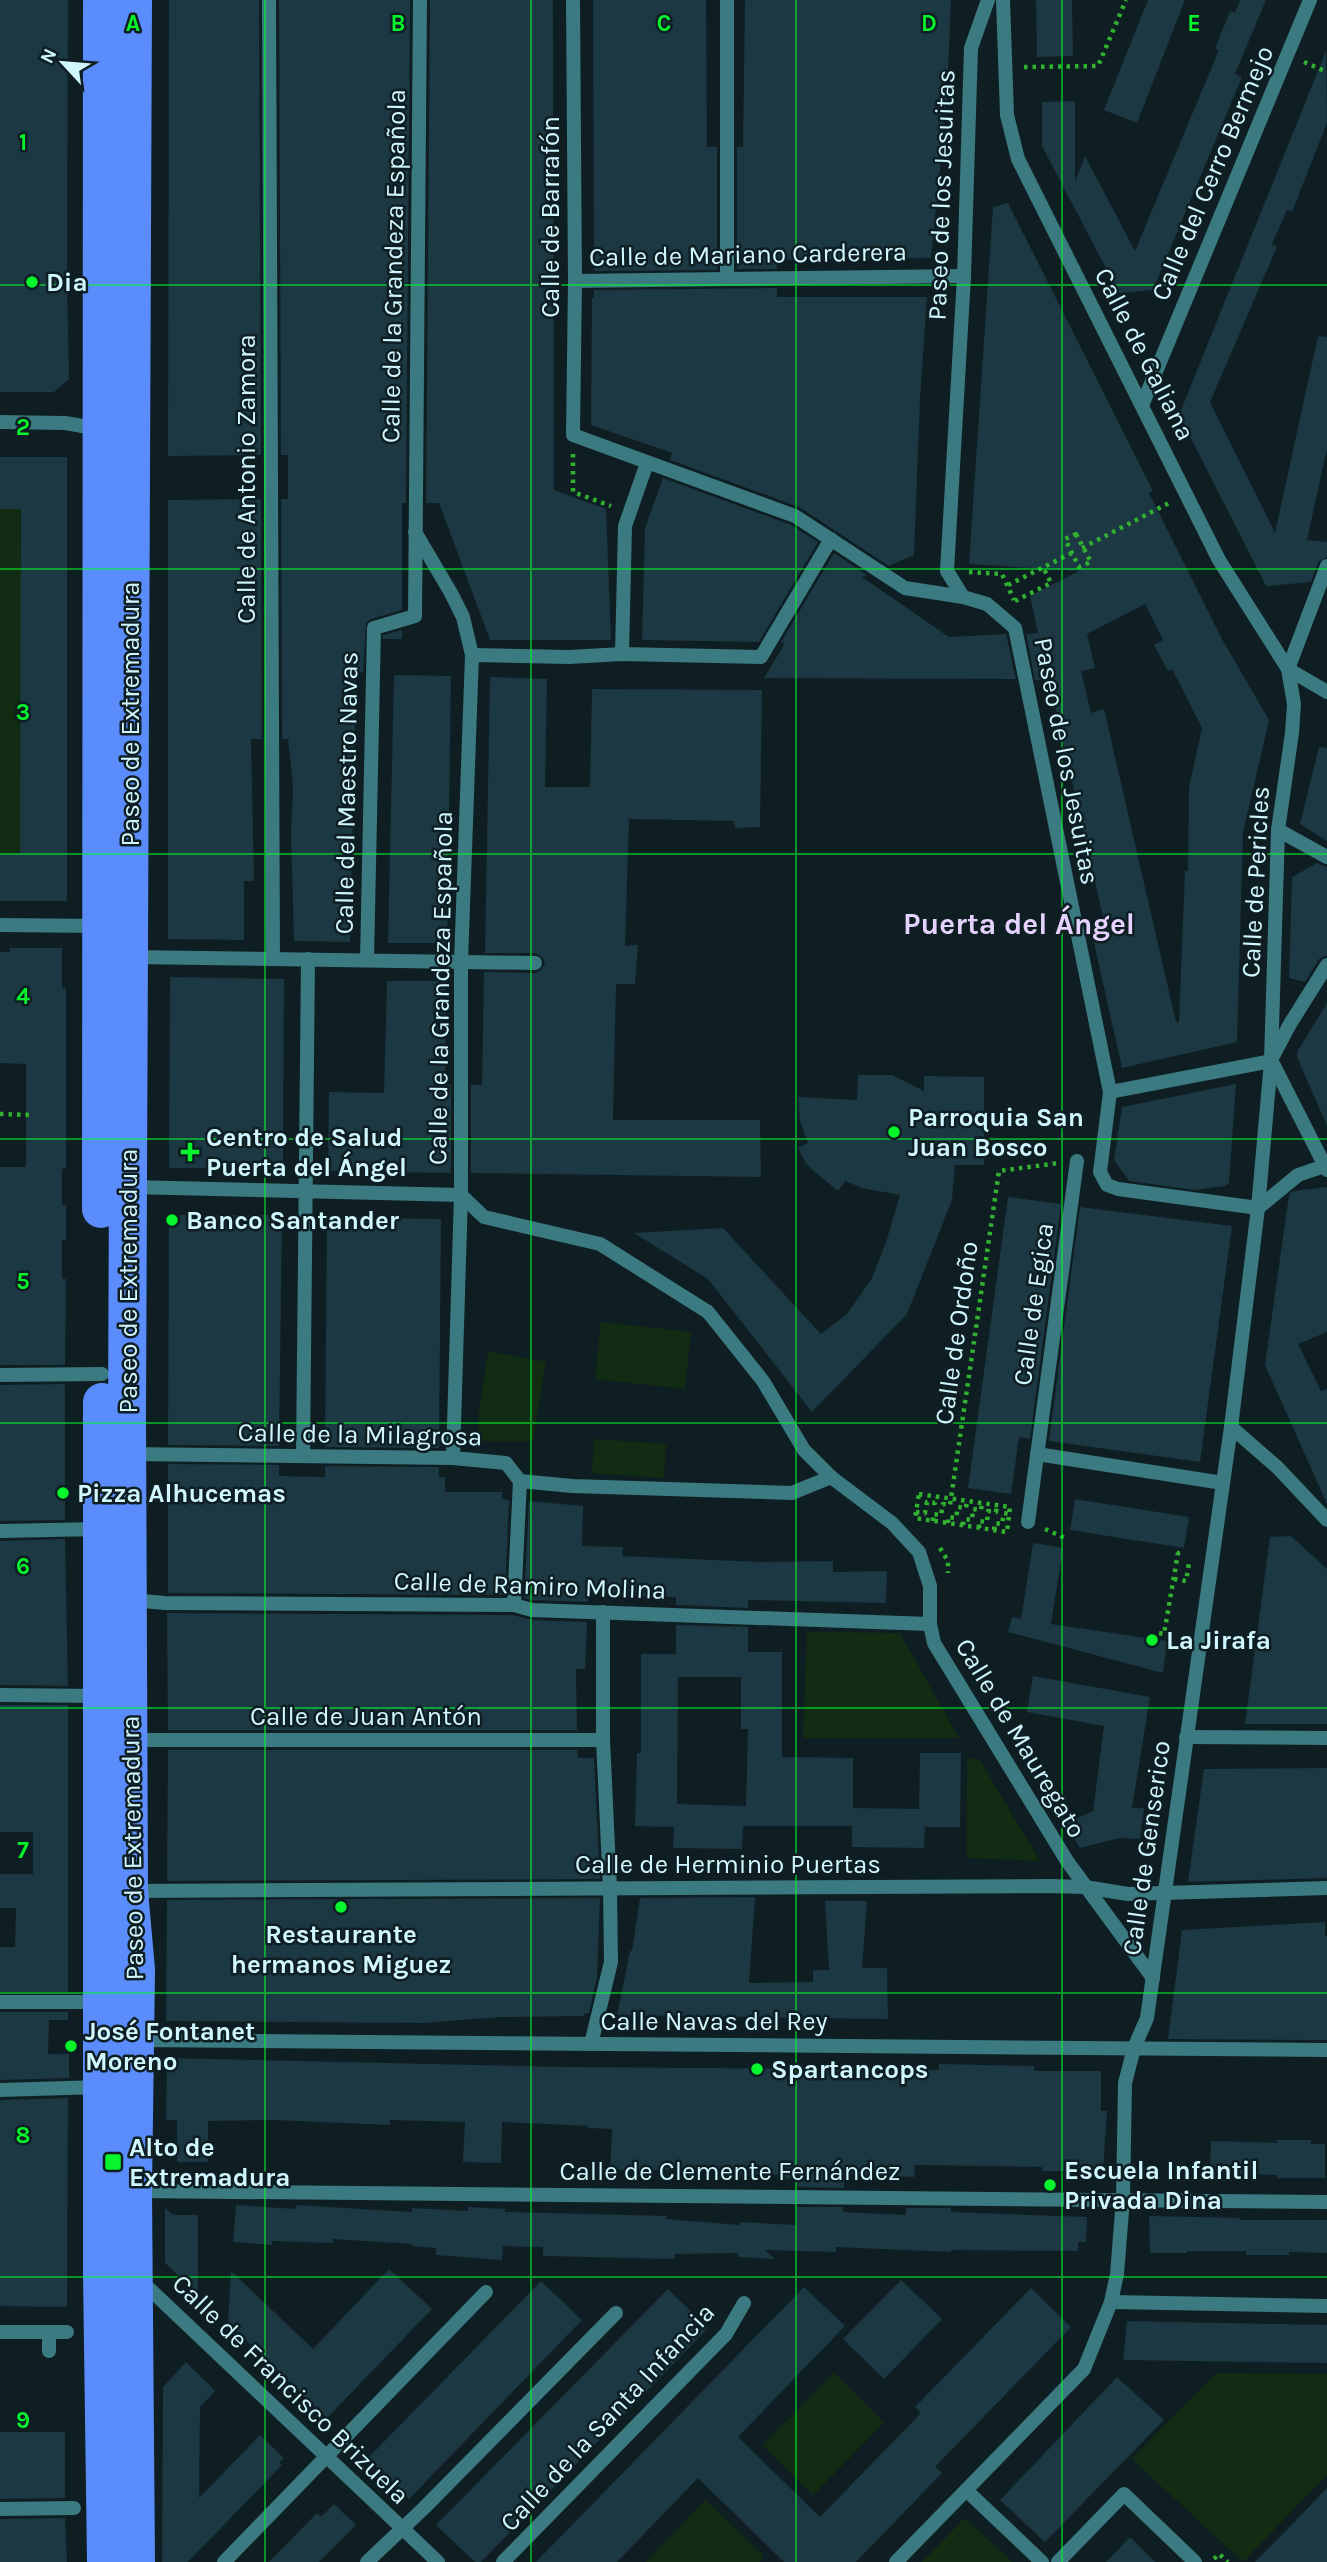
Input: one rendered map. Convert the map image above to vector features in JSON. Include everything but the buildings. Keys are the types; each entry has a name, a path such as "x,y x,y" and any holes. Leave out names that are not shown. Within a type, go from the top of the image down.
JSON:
{"main road":[{"name":"Paseo de Extremadura","path":"102,0 102,926 128,1454 115,1528 129,1600 120,1713 118,2020 133,2191 117,2273 106,2562"},
{"name":"Paseo de Extremadura","path":"133,0 129,957 102,1374 115,1528 120,1713 136,1970 118,2020 102,2087 136,2562"}],"street":[{"name":"Calle de Antonio Zamora","path":"269,0 273,959"},
{"name":"Calle de la Grandeza Española","path":"415,616 420,0"},
{"name":"Calle de Barrafón","path":"573,0 573,435"},
{"path":"727,0 727,279"},
{"name":"Paseo de los Jesuitas","path":"988,0 971,48 964,276 946,565 950,578 963,597 987,604 1015,628 1110,1092 1100,1172 1108,1185 1118,1189 1258,1208"},
{"name":"Calle de Galiana","path":"1003,0 1007,115 1018,159 1143,403 1219,560 1288,669 1327,692"},
{"name":"Calle del Cerro Bermejo","path":"1143,403 1310,0"},
{"name":"Calle de Mariano Carderera","path":"575,281 964,276"},
{"path":"0,422 65,423 102,429 131,453"},
{"path":"573,435 795,516 905,588 963,597"},
{"path":"622,654 625,526 647,463"},
{"name":"Calle de la Grandeza Española","path":"415,532 452,593 463,617 472,655 461,962 461,1195 453,1458"},
{"path":"472,655 761,657 831,539"},
{"path":"1288,669 1327,566"},
{"name":"Calle del Maestro Navas","path":"367,960 374,628 415,616"},
{"name":"Calle de Pericles","path":"1258,1208 1271,1061 1278,830 1294,704 1288,669"},
{"path":"1278,830 1327,857"},
{"path":"0,925 102,926 129,957 535,963"},
{"path":"303,1455 308,959"},
{"path":"1271,1061 1290,1024 1327,965"},
{"path":"1110,1092 1271,1061"},
{"path":"1271,1061 1326,1167 1298,1175 1258,1208 1231,1427 1277,1467 1327,1520"},
{"name":"Calle de Egica","path":"1028,1522 1077,1161"},
{"path":"114,1184 461,1195"},
{"name":"Calle de Mauregato","path":"461,1195 484,1217 600,1244 708,1312 763,1381 804,1450 831,1477 892,1523 919,1552 930,1586 930,1624 934,1643 1060,1849 1153,1978"},
{"path":"0,1375 102,1374"},
{"name":"Calle de Genserico","path":"896,2562 1084,2369 1111,2302 1117,2274 1123,2199 1125,2083 1134,2048 1147,2018 1231,1427"},
{"name":"Calle de la Milagrosa","path":"128,1454 453,1458 506,1463 520,1481"},
{"path":"1037,1454 1223,1483"},
{"path":"514,1605 520,1481 572,1486 792,1493 831,1477"},
{"path":"0,1531 115,1528"},
{"name":"Calle de Ramiro Molina","path":"129,1600 164,1603 514,1605 532,1610 930,1624"},
{"path":"591,2044 611,1962 603,1740 603,1612"},
{"name":"Calle de Juan Antón","path":"0,1695 120,1713 603,1740"},
{"path":"1185,1737 1327,1738"},
{"name":"Calle de Herminio Puertas","path":"129,1891 1085,1886 1128,1894 1327,1888"},
{"name":"Calle Navas del Rey","path":"0,2002 118,2020 591,2044 1327,2050"},
{"path":"0,2090 102,2087"},
{"name":"Calle de Clemente Fernández","path":"133,2191 1327,2202"},
{"name":"Calle de Francisco Brizuela","path":"117,2273 327,2457 438,2562"},
{"path":"224,2562 486,2292"},
{"path":"1111,2302 1327,2306"},
{"name":"Calle de la Santa Infancia","path":"503,2562 726,2334 744,2303"},
{"path":"367,2562 424,2508 616,2313"},
{"path":"0,2332 67,2332"},
{"path":"49,2332 49,2351"},
{"path":"965,2490 1042,2562"},
{"path":"1058,2562 1124,2494 1195,2562"},
{"path":"0,2509 74,2508"}],"path":[{"path":"1040,66 1098,66 1126,0"},
{"path":"573,435 573,492 608,505"},
{"path":"1082,548 1161,507"},
{"path":"1076,534 1082,548 1091,562 1079,567 1065,539 1076,534"},
{"path":"1007,585 1072,553"},
{"path":"1015,601 1051,583 1043,567"},
{"path":"0,1114 31,1115"},
{"name":"Calle de Ordoño","path":"948,1520 999,1171 1077,1161"},
{"path":"919,1494 936,1500 981,1506 1010,1511 1004,1513 1002,1524 994,1526 963,1525 933,1518 918,1519 916,1511 919,1494"},
{"path":"916,1511 925,1513 927,1502 936,1500"},
{"path":"933,1518 936,1500"},
{"path":"933,1518 941,1515 943,1504 951,1502"},
{"path":"963,1525 966,1505"},
{"path":"948,1520 956,1518 958,1507 966,1505"},
{"path":"964,1519 972,1520 973,1509 981,1506"},
{"path":"979,1525 981,1506"},
{"path":"979,1525 986,1522 988,1511 997,1509"},
{"path":"994,1526 997,1509"},
{"path":"994,1526 1007,1532"},
{"path":"1159,1633 1164,1634 1176,1566 1178,1553 1172,1552"},
{"path":"1210,2562 1219,2554 1228,2562"}],"green space":[{"path":"26,485 20,756 25,854 1,854 0,858 0,509"},
{"path":"601,1322 691,1332 685,1389 595,1379"},
{"path":"488,1351 546,1362 533,1441 479,1441 479,1413"},
{"path":"594,1439 666,1444 664,1478 592,1473"},
{"path":"807,1632 900,1633 959,1738 803,1738"},
{"path":"967,1758 979,1759 1040,1861 967,1858"},
{"path":"834,2373 884,2423 813,2495 763,2445"},
{"path":"1216,2373 1327,2374 1327,2475 1243,2562 1132,2459"},
{"path":"706,2500 764,2556 759,2562 646,2562"},
{"path":"965,2518 1012,2562 922,2562"}],"place":[{"name":"Dia","path":"32,282"},
{"name":"Parroquia San Juan Bosco","path":"894,1132"},
{"name":"Centro de Salud Puerta del Ángel","path":"190,1152"},
{"name":"Banco Santander","path":"172,1220"},
{"name":"Pizza Alhucemas","path":"63,1493"},
{"name":"La Jirafa","path":"1152,1640"},
{"name":"Restaurante hermanos Miguez","path":"341,1907"},
{"name":"José Fontanet Moreno","path":"71,2046"},
{"name":"Spartancops","path":"757,2069"},
{"name":"Alto de Extremadura","path":"113,2162"},
{"name":"Escuela Infantil Privada Dina","path":"1050,2185"}],"district":[{"name":"Puerta del Ángel","path":"1019,924"}]}
